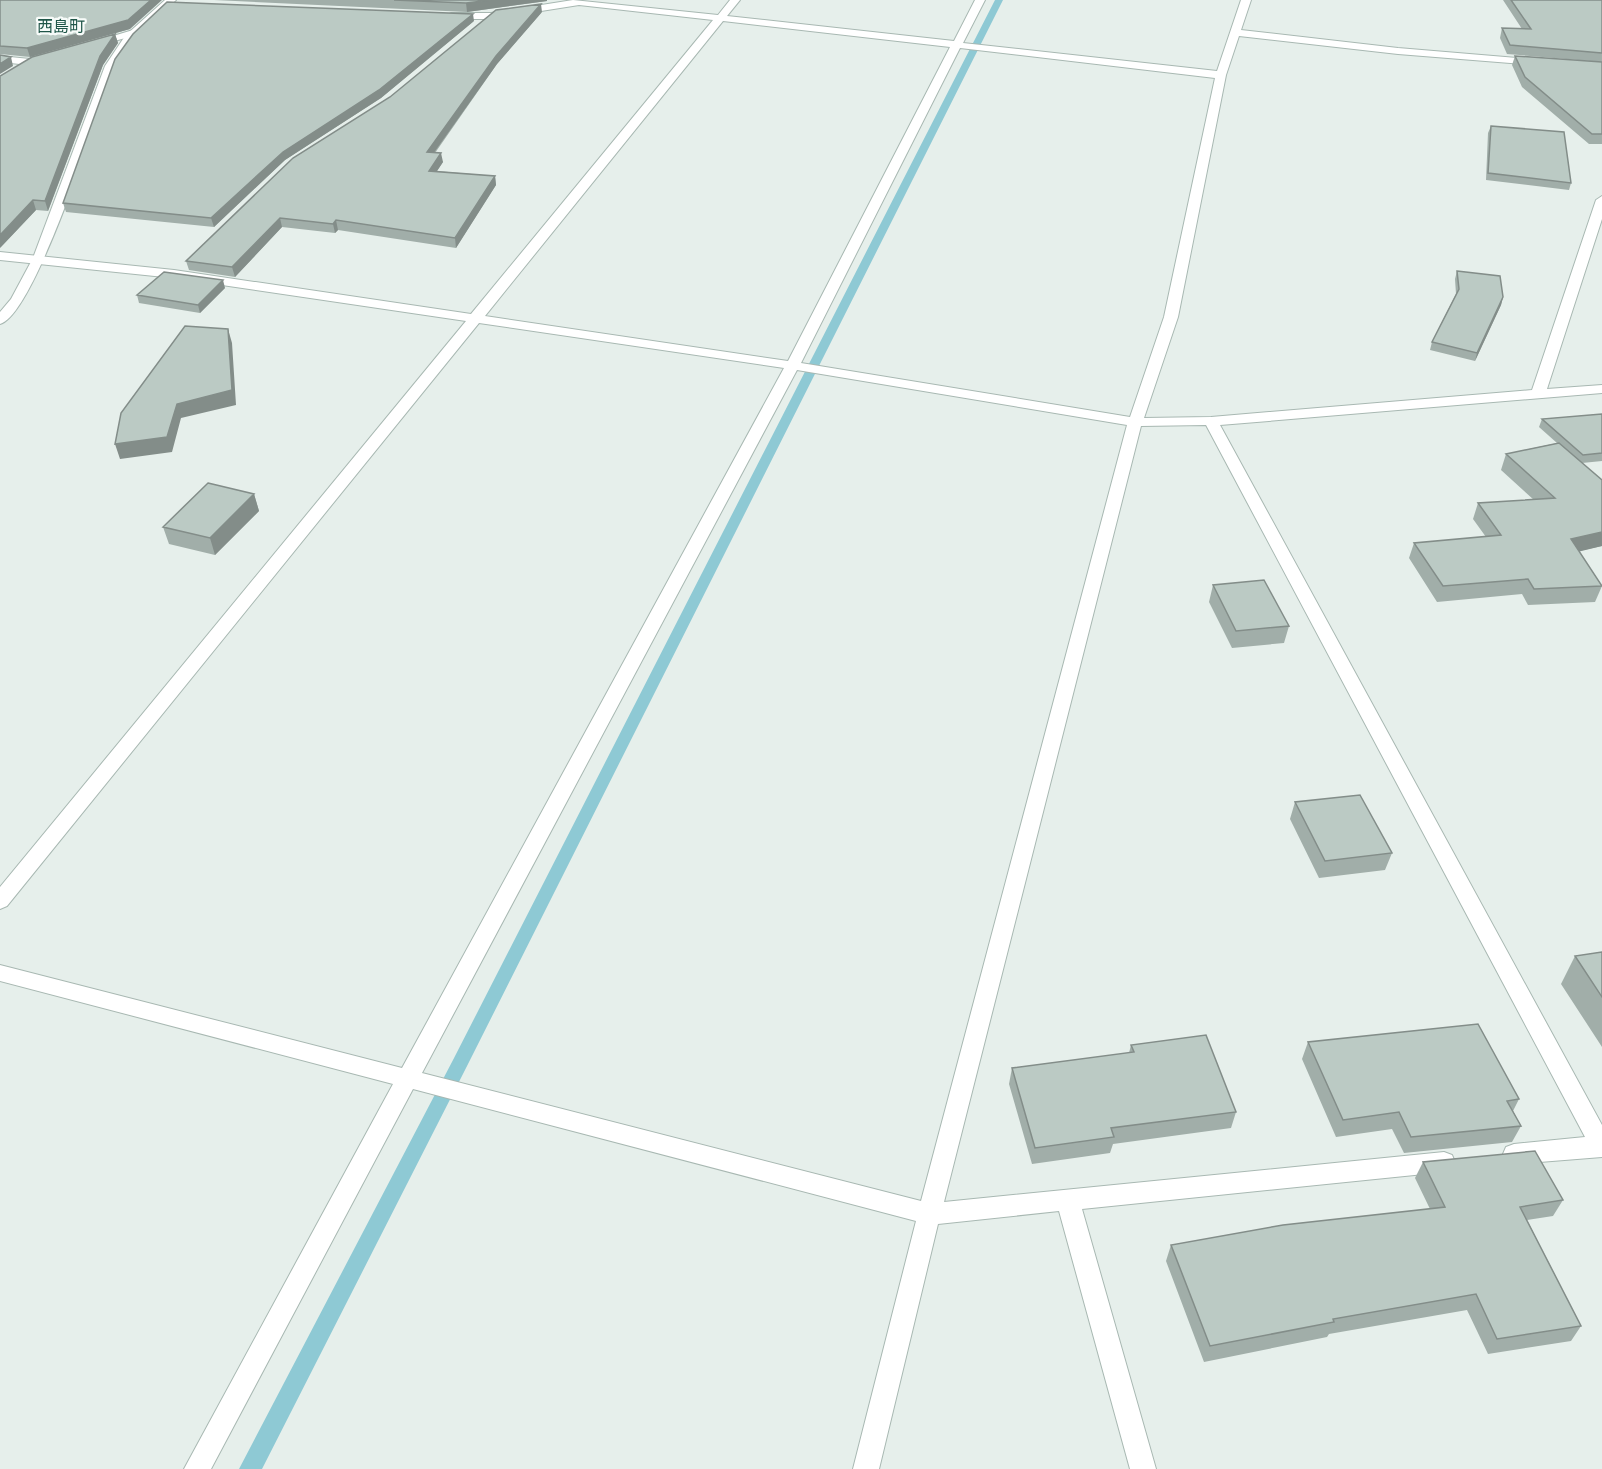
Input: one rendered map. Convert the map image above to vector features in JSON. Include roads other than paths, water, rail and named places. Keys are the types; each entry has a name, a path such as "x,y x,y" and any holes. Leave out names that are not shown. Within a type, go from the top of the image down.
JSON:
{"street":[{"path":"0,901 735,0"},
{"path":"196,1469 793,366 954,46 980,0"},
{"path":"866,1469 929,1214 1135,422 1171,317 1221,75 1246,0"},
{"path":"0,320 17,301 39,258 110,66 119,48 169,2 185,5"},
{"path":"443,16 491,16 565,2 579,2 1221,75"},
{"path":"473,30 491,16"},
{"path":"1235,32 1398,51 1554,63"},
{"path":"88,45 133,33"},
{"path":"0,59 34,61 15,72"},
{"path":"1538,394 1602,200"},
{"path":"0,256 178,270 474,320 793,366 1135,422 1210,421 1602,389"},
{"path":"1210,421 1602,1146 1495,1156"},
{"path":"0,973 929,1214 1068,1202 1471,1159"},
{"path":"1068,1202 1143,1469"}],"waterway":[{"path":"250,1469 459,1065 999,0"}],"district":[{"name":"西島町","path":"61,25"}]}
